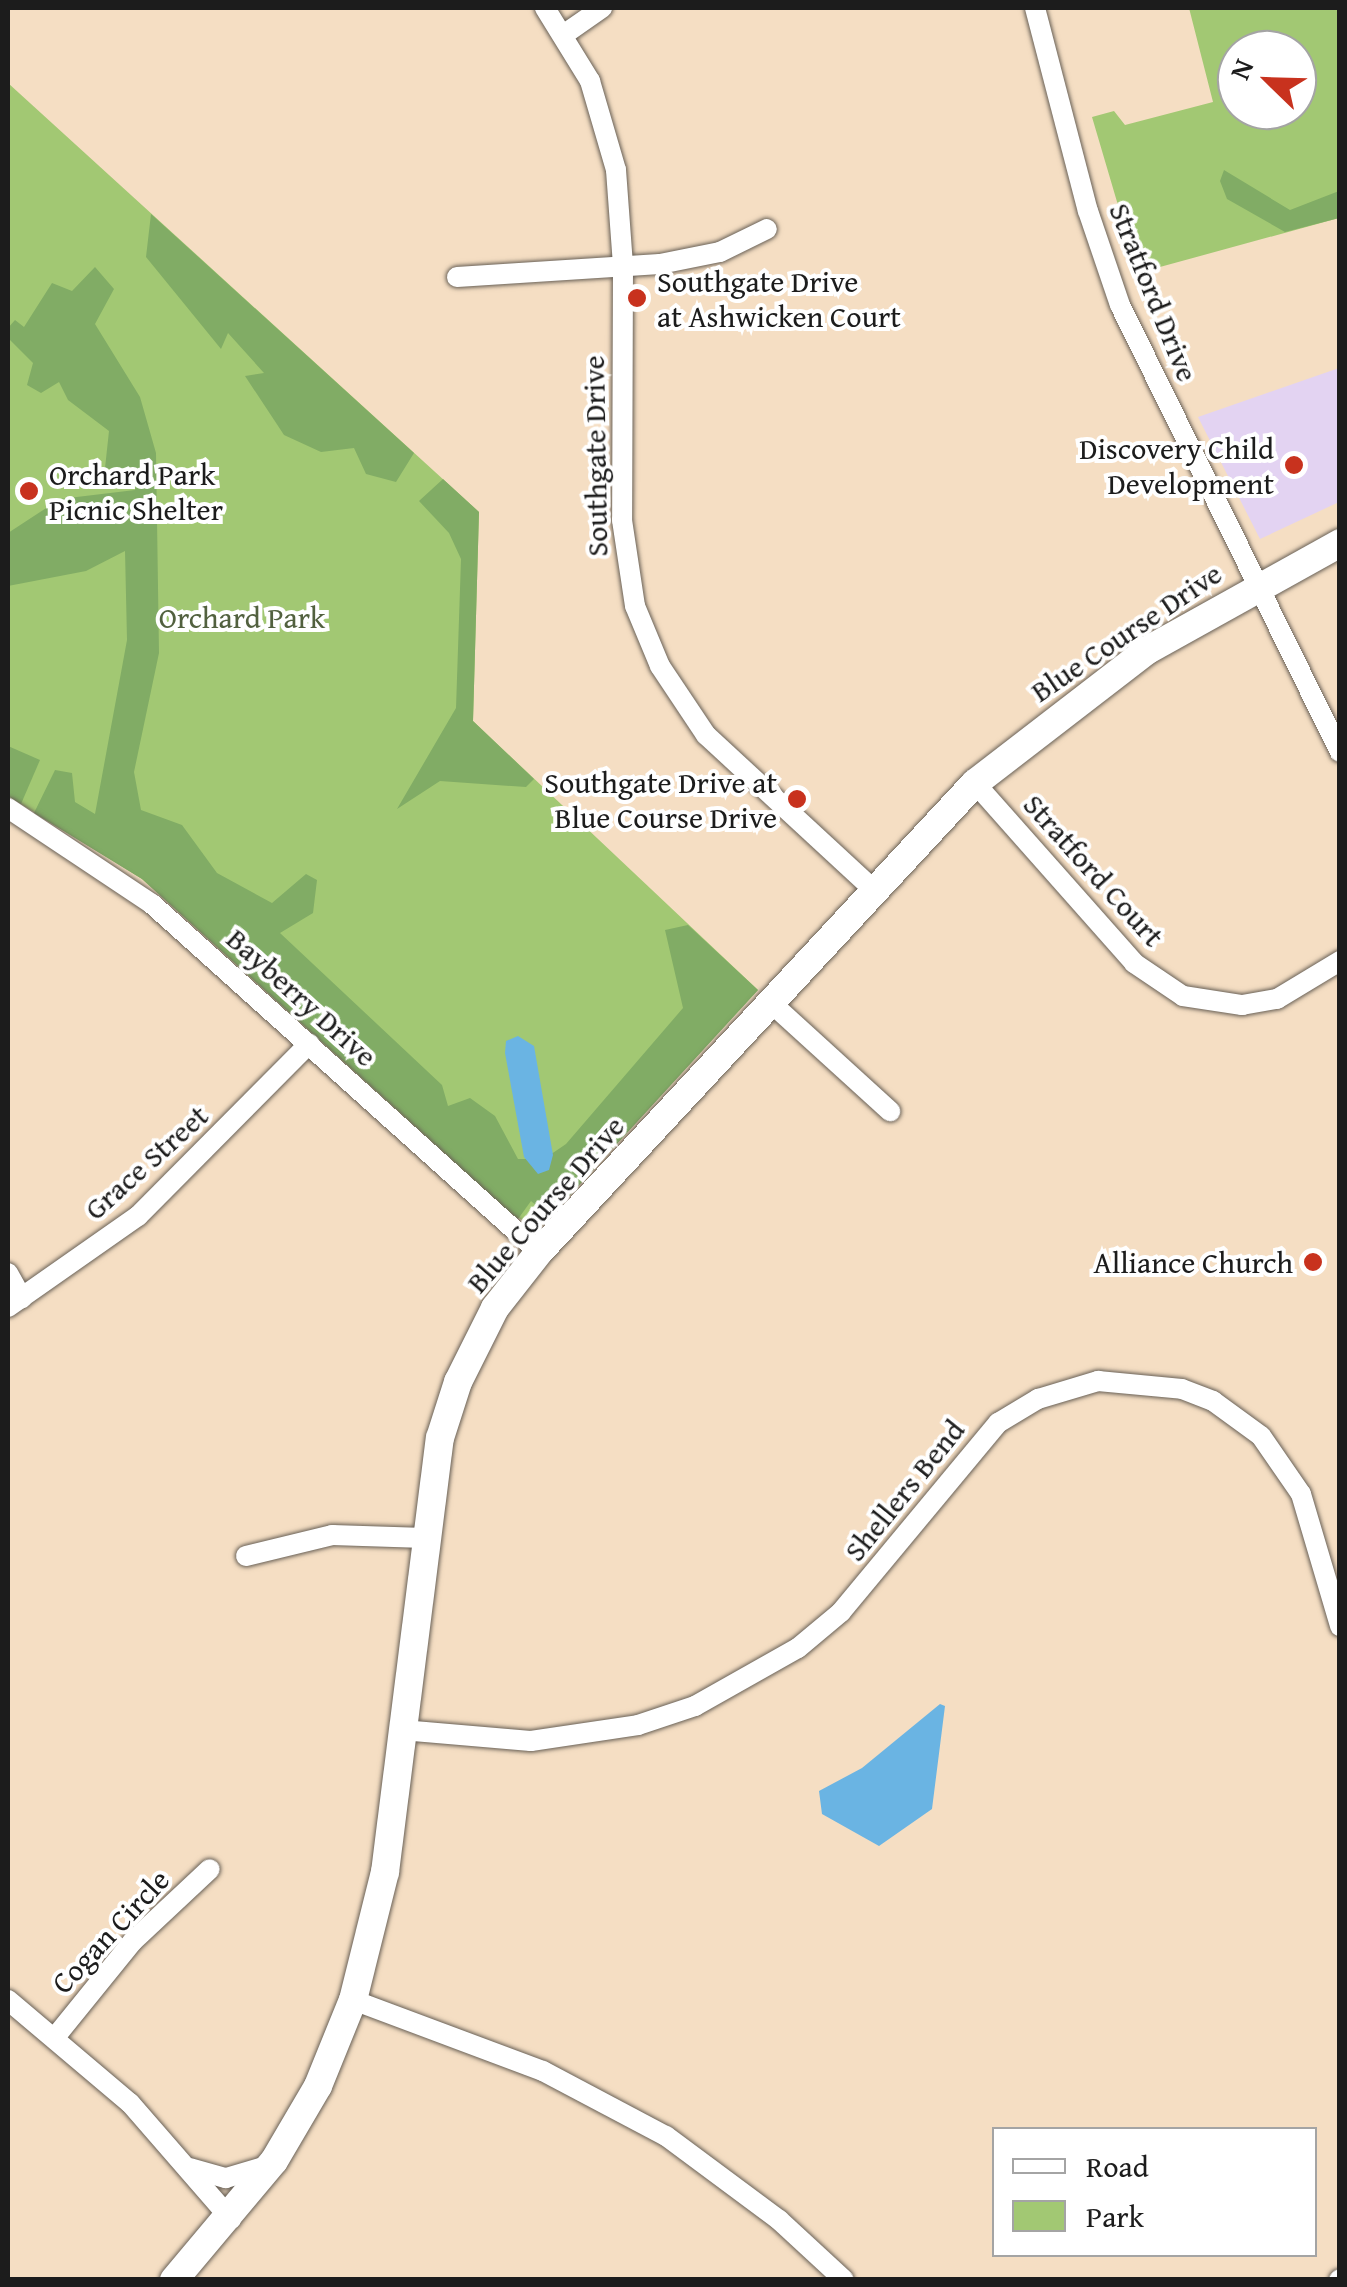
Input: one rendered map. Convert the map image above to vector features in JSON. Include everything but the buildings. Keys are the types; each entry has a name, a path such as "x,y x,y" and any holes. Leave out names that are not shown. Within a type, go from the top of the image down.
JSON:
{"main road":[{"name":"Blue Course Drive","path":"174,2280 231,2219 274,2161 318,2086 354,2000 378,1910 440,1438 458,1382 495,1308 538,1252 872,888 975,783 1120,669 1255,586 1340,543"}],"street":[{"name":"Southgate Drive","path":"545,8 563,30 590,82 616,170 623,266 622,520 635,606 660,666 706,735 872,888"},
{"path":"563,30 590,8"},
{"path":"563,30 602,8"},
{"name":"Stratford Drive","path":"1035,8 1088,211 1120,306 1255,586"},
{"path":"457,276 702,257 767,229"},
{"path":"1255,586 1340,752"},
{"name":"Stratford Court","path":"975,783 1134,963 1184,996 1242,1005 1276,1000 1340,961"},
{"name":"Bayberry Drive","path":"8,808 152,904 538,1252"},
{"path":"769,1000 890,1111"},
{"name":"Grace Street","path":"15,1302 138,1216 310,1044"},
{"path":"8,1273 15,1302"},
{"name":"Shellers Bend","path":"402,1730 531,1741 624,1728 695,1706 798,1648 841,1612 998,1423 1038,1398 1098,1381 1182,1389 1213,1401 1261,1436 1301,1494 1340,1626"},
{"path":"246,1556 332,1535 425,1538"},
{"name":"Cogan Circle","path":"56,2036 133,1942 210,1869"},
{"path":"8,2000 56,2036 188,2167 231,2219"},
{"path":"354,2000 543,2071 666,2136 779,2220 844,2280"},
{"path":"188,2167 226,2178 274,2161"}],"shaded area":[{"path":"1339,368 1339,502 1260,539 1198,417"}],"green space":[{"path":"1189,8 1339,8 1339,218 1138,273 1092,117 1114,111 1125,125 1213,102"},
{"name":"Orchard Park","path":"8,83 479,512 473,721 758,990 537,1230 508,1211 142,879 8,796"},
{"path":"1224,170 1290,210 1339,191 1339,218 1285,232 1227,199 1220,181"},
{"path":"151,214 414,453 396,482 366,474 354,448 321,452 284,435 245,376 264,373 228,333 221,349 146,257"},
{"path":"95,267 114,289 95,324 140,397 156,453 159,653 134,772 141,810 182,825 217,873 272,903 306,874 317,880 313,913 280,933 442,1085 448,1106 470,1098 495,1116 518,1159 544,1159 566,1144 683,1008 665,930 688,925 758,990 550,1217 531,1201 518,1219 142,879 34,813 55,770 72,773 75,802 95,814 127,640 125,551 86,571 8,586 8,533 60,499 135,490 138,475 105,468 109,431 68,400 59,382 41,393 27,385 33,363 8,338 8,328 15,320 24,327 52,283 72,291"},
{"path":"443,479 479,512 473,721 534,779 526,787 440,781 397,809 456,708 461,559 449,533 419,501"},
{"path":"8,746 40,760 21,804 8,796"}],"water":[{"path":"518,1036 534,1046 553,1155 549,1170 538,1174 524,1157 505,1053 506,1041"},
{"path":"940,1704 945,1706 932,1809 879,1846 822,1814 819,1791 862,1768"}],"place":[{"name":"Southgate Drive at Ashwicken Court","path":"637,298"},
{"name":"Discovery Child Development","path":"1294,465"},
{"name":"Orchard Park Picnic Shelter","path":"29,491"},
{"name":"Southgate Drive at Blue Course Drive","path":"797,799"},
{"name":"Alliance Church","path":"1313,1262"}]}
